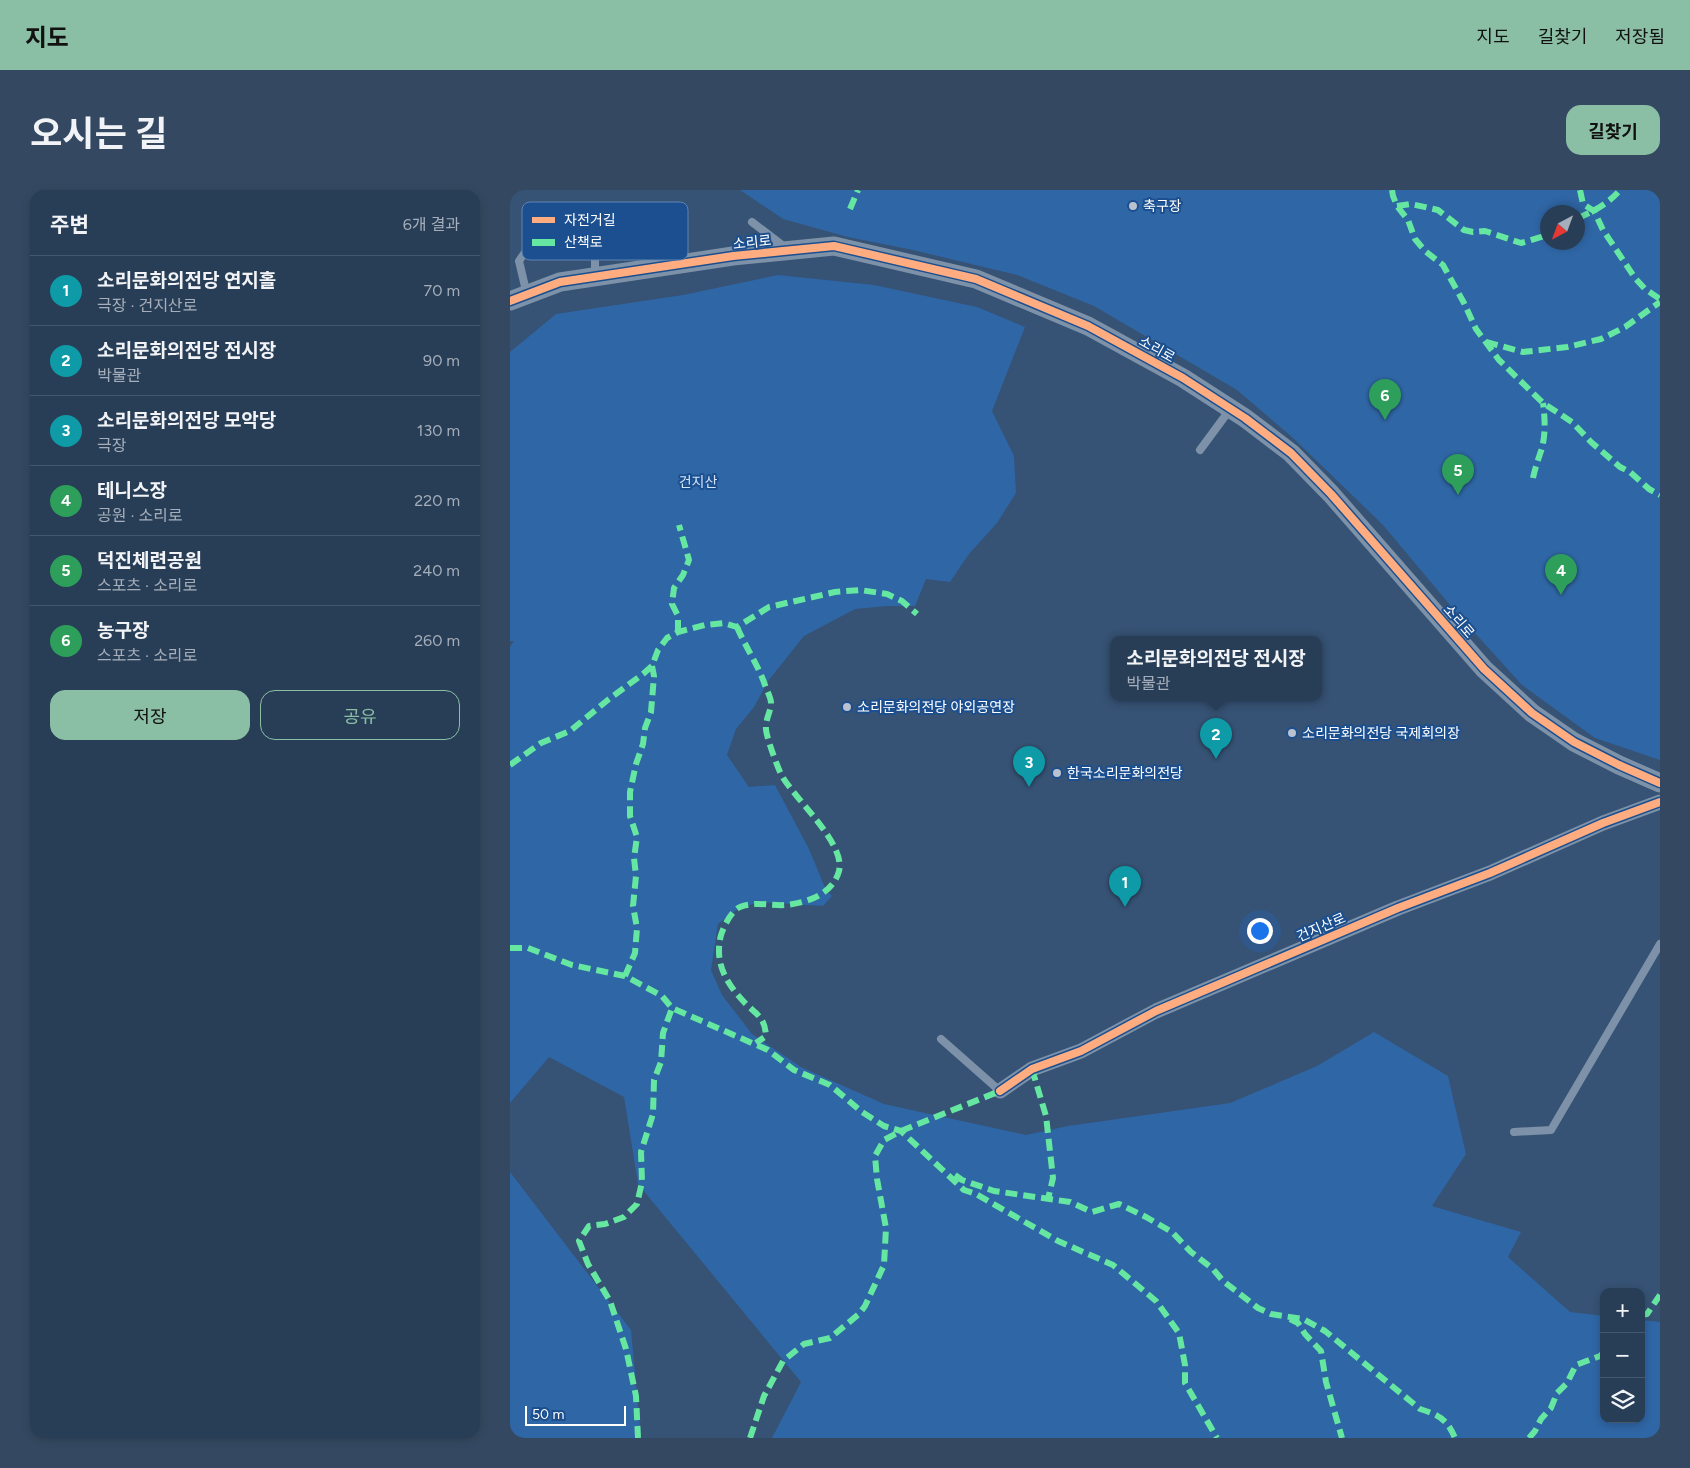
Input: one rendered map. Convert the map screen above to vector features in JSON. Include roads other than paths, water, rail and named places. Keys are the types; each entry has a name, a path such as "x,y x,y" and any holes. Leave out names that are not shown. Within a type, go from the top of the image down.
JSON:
{"street":[{"name":"소리로","path":"518,298 560,282 733,256 834,246 976,279 1088,326 1183,378 1231,408 1291,453 1331,494 1484,669 1532,713 1574,742 1660,783"},
{"name":"건지산로","path":"1000,1091 1032,1069 1080,1050 1166,1007 1398,908 1490,873 1603,823 1660,802"}],"lane":[{"path":"752,222 790,251"},
{"path":"518,298 519,261 522,257"},
{"path":"595,260 595,277"},
{"path":"1200,450 1231,408"},
{"path":"1514,1132 1551,1130 1660,944"},
{"name":"건지산로","path":"941,1039 1000,1091"}],"place":[{"name":"축구장","path":"1133,206"},
{"name":"농구장","path":"1385,420"},
{"name":"덕진체련공원","path":"1458,495"},
{"name":"테니스장","path":"1561,595"},
{"name":"소리문화의전당 야외공연장","path":"847,707"},
{"name":"소리문화의전당 국제회의장","path":"1292,733"},
{"name":"소리문화의전당 전시장","path":"1216,759"},
{"name":"한국소리문화의전당","path":"1057,773"},
{"name":"소리문화의전당 모악당","path":"1029,787"},
{"name":"소리문화의전당 연지홀","path":"1125,907"}],"park label":[{"name":"건지산","path":"698,482"}]}
